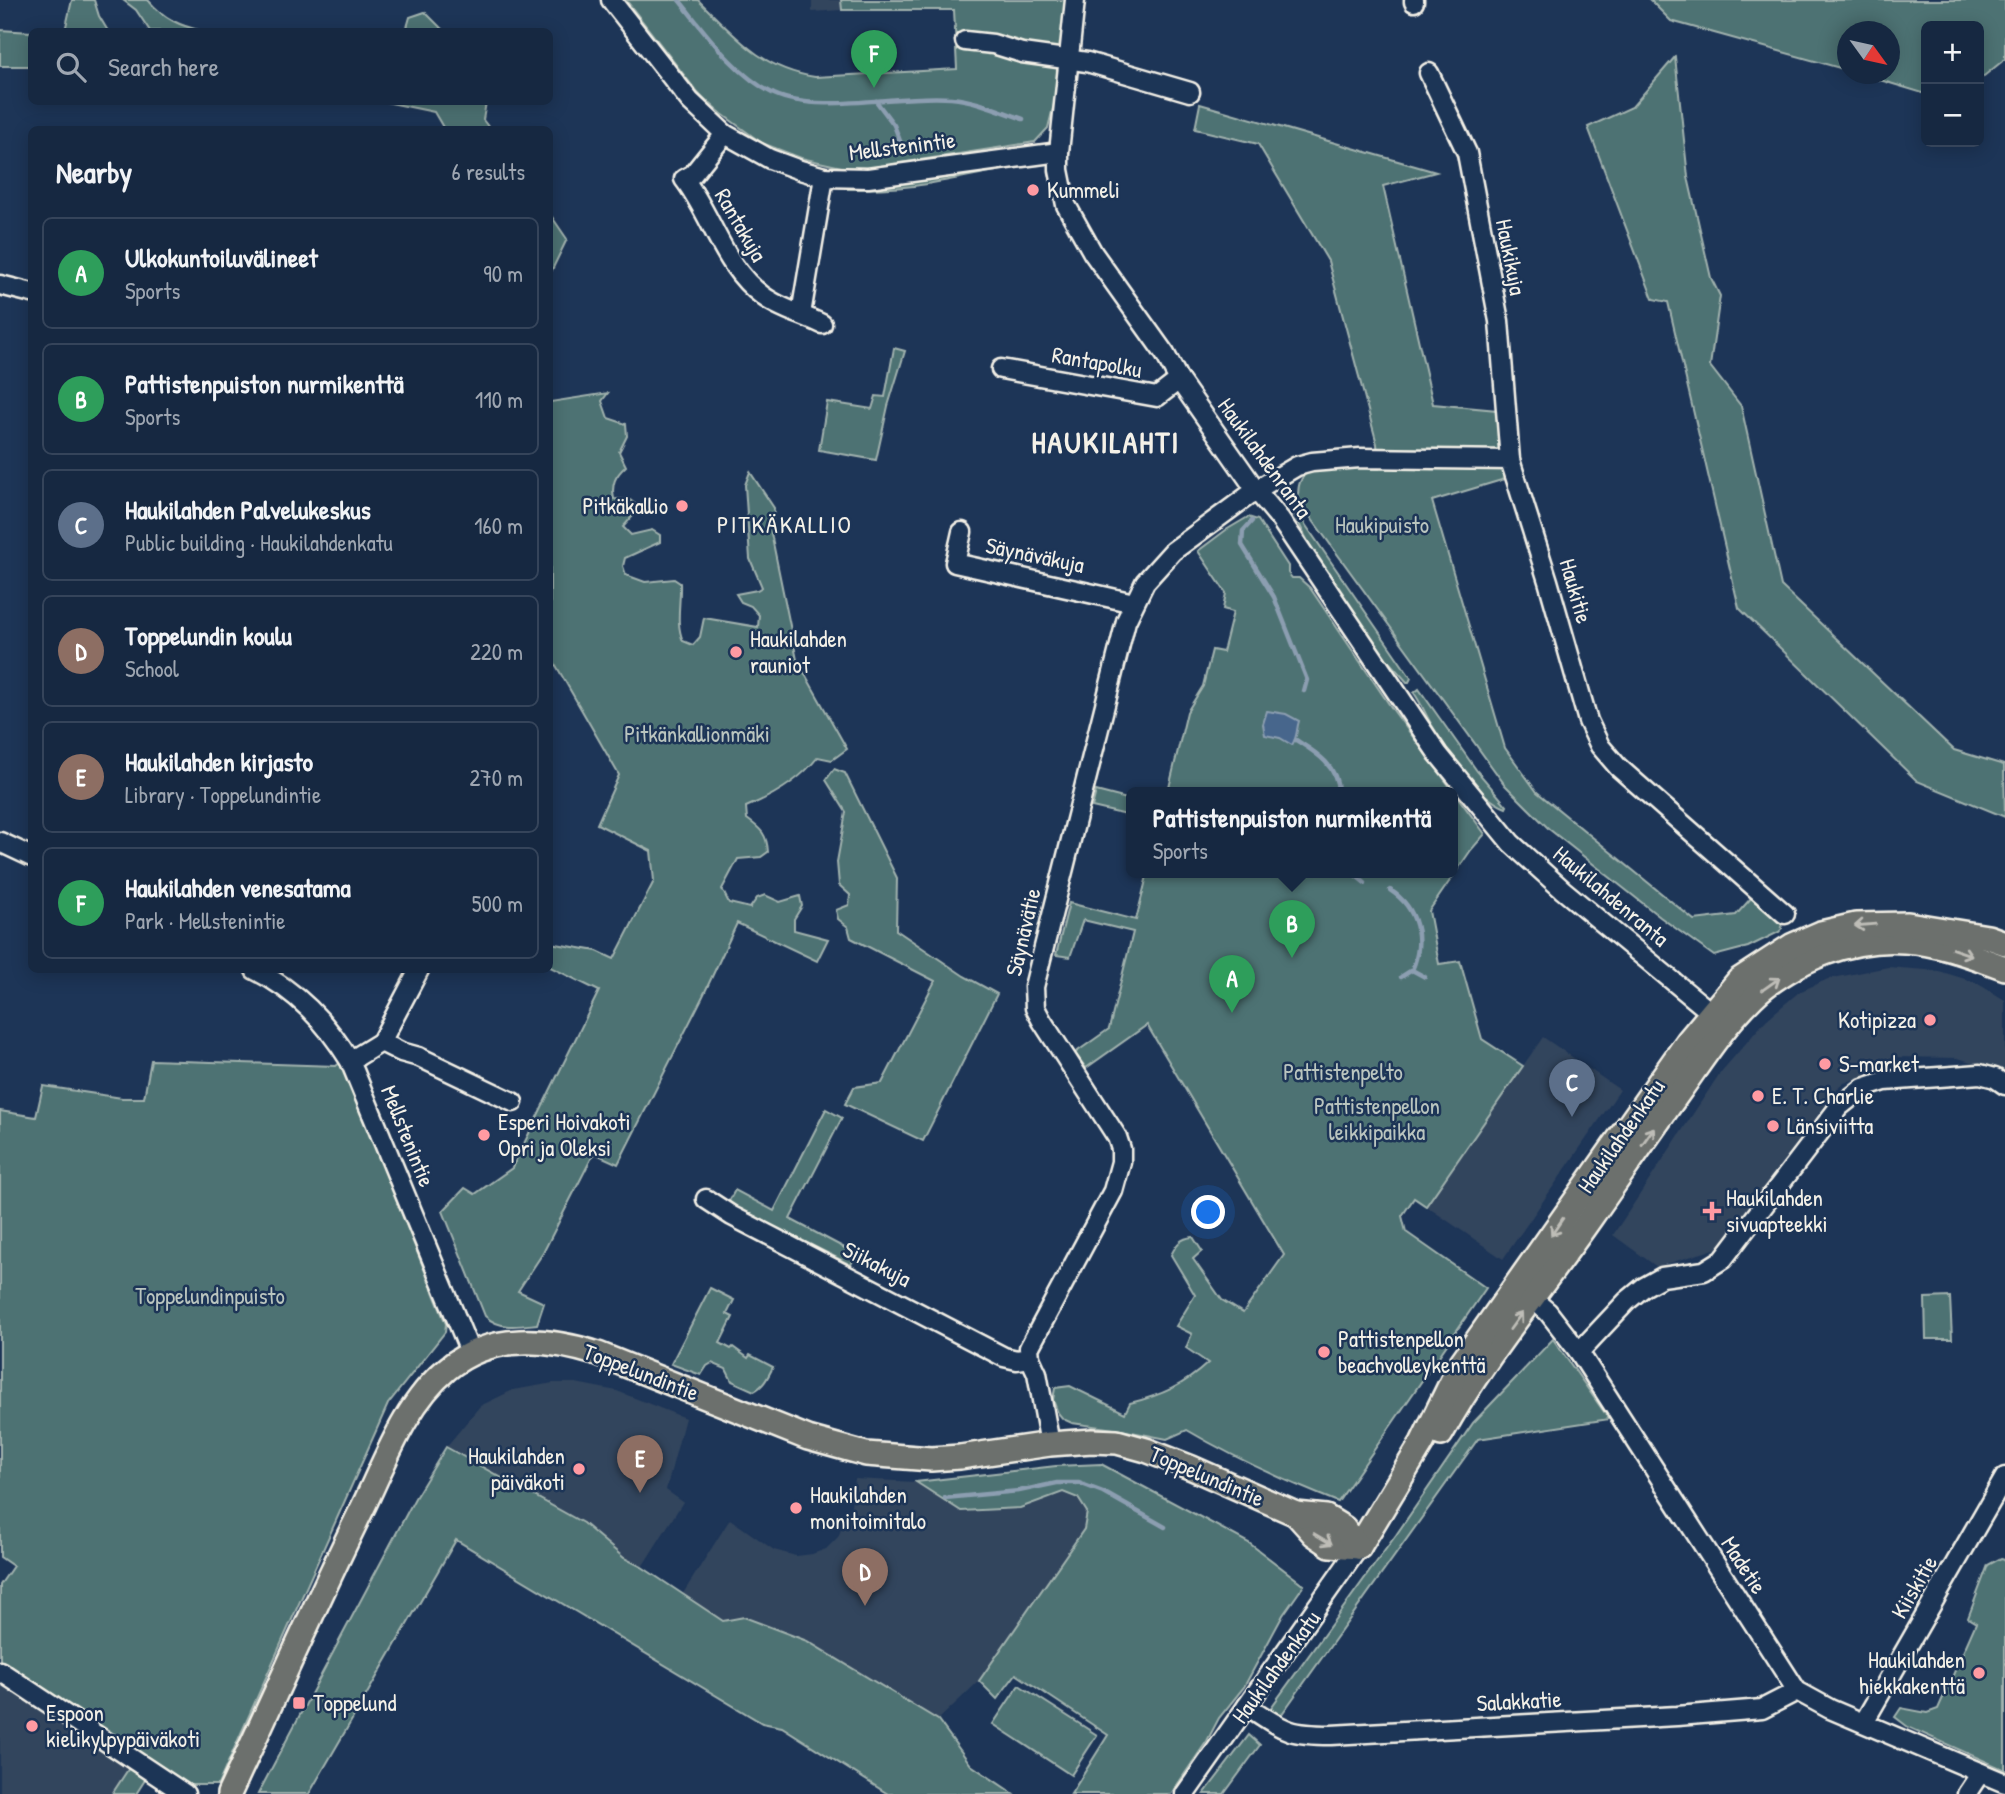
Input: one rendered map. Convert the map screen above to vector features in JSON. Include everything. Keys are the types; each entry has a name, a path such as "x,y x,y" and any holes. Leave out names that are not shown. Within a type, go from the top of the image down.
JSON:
{"main road":[{"name":"Haukilahdenkatu","path":"1362,1542 1409,1485 1524,1291 1719,1019 1738,980 1793,945 1821,933 1856,925 1908,924 1988,937 2005,943"},
{"name":"Haukilahdenkatu","path":"1719,1019 1791,970 1823,953 1853,945 1913,940 1944,946 2005,968"},
{"name":"Toppelundintie","path":"229,1794 334,1564 398,1435 446,1370 471,1354 502,1344 531,1341 573,1346 808,1438 866,1454 917,1458 960,1457 1050,1444 1117,1442 1146,1450 1296,1514 1326,1517 1362,1542"}],"street":[{"name":"Mellstenintie","path":"611,0 690,101 724,134 770,159 824,177 868,178 1059,152"},
{"name":"Haukilahdenranta","path":"1075,0 1059,152 1061,189 1066,205 1093,253 1256,490 1280,519 1438,754 1511,843 1563,890 1719,1019"},
{"path":"965,41 993,44 1022,53 1068,61 1087,62 1191,92"},
{"name":"Haukikuja","path":"1429,73 1467,153 1499,321 1510,460"},
{"name":"Rantakuja","path":"724,134 693,174 684,179 698,197 729,260 741,278 778,306 801,314"},
{"path":"822,324 801,314 824,177"},
{"path":"0,285 28,292"},
{"name":"Rantapolku","path":"1001,369 1157,397 1179,380"},
{"path":"1256,490 1297,466 1320,461 1383,457 1510,460"},
{"name":"Haukitie","path":"1510,460 1588,721 1600,746 1628,776 1785,914"},
{"name":"Säynävätie","path":"1030,1358 1029,1348 1113,1191 1121,1161 1117,1138 1042,1021 1034,997 1034,987 1126,621 1145,582 1173,551 1256,490"},
{"name":"Säynäväkuja","path":"962,532 955,563 1134,603"},
{"path":"0,842 28,856"},
{"name":"Mellstenintie","path":"260,973 287,988 303,1002 337,1040 350,1062 471,1354"},
{"path":"350,1062 381,1042 417,973"},
{"path":"381,1042 513,1102"},
{"path":"1579,1352 1627,1301 1644,1287 1662,1277 1704,1271 1723,1259 1839,1107 1863,1088 1885,1081 1980,1074 1995,1078 2005,1085"},
{"name":"Siikakuja","path":"706,1199 741,1222 1004,1357 1017,1360 1030,1358"},
{"name":"Madetie","path":"1524,1291 1548,1312 1579,1352 1797,1691 1830,1709 1864,1721 2005,1783"},
{"path":"1030,1358 1037,1373 1050,1444"},
{"name":"Kiiskitie","path":"1864,1721 2005,1477"},
{"name":"Haukilahdenkatu","path":"1185,1794 1362,1542"},
{"path":"0,1671 185,1794"},
{"name":"Salakkatie","path":"1247,1706 1291,1732 1301,1735 1331,1735 1762,1709 1797,1691"},
{"path":"1967,1794 1981,1773"}],"shaded area":[{"path":"812,0 841,0 842,10 812,12"},
{"path":"1267,711 1286,714 1299,721 1292,745 1280,738 1265,735 1263,724"},
{"path":"1888,967 1939,971 1975,982 2005,1000 2005,1073 1958,1058 1893,1057 1875,1071 1842,1084 1718,1248 1657,1267 1613,1235 1720,1073 1766,1020 1799,992 1828,979"},
{"path":"1543,1037 1620,1090 1503,1259 1426,1206"},
{"name":"Haukilahden päiväkoti","path":"553,1383 576,1383 617,1391 685,1418 666,1490 683,1502 642,1567 624,1558 583,1523 446,1447 480,1406 513,1390"},
{"path":"855,1479 916,1482 961,1511 1020,1508 1063,1492 1078,1498 1087,1512 1084,1529 979,1681 938,1720 807,1641 744,1617 724,1621 682,1595 730,1519 774,1550 796,1556 826,1549 838,1537 851,1505"},
{"name":"Espoon kielikylpypäiväkoti","path":"0,1684 129,1768 112,1794 0,1794"}],"green space":[{"path":"72,0 94,0 106,28 66,28"},
{"path":"123,0 148,0 173,21 191,28 148,28 136,10"},
{"path":"626,0 698,0 737,39 764,59 796,73 815,77 957,69 954,10 842,10 841,0 1068,0 1054,104 1048,128 1035,142 855,170 801,158 762,143 722,114 698,93"},
{"path":"1650,0 2005,0 2005,59 1984,76 1984,21 1921,21 1921,92 1893,84 1900,84 1900,21 1837,21 1837,67 1671,21"},
{"path":"425,12 441,28 407,28 410,17"},
{"path":"0,30 28,32 28,66 0,66"},
{"path":"1675,57 1688,177 1711,278 1720,296 1710,366 1741,406 1781,586 1954,750 2004,765 2005,817 1917,781 1739,608 1668,302 1653,299 1588,127 1632,107"},
{"name":"Haukipuisto","path":"1200,104 1436,172 1383,186 1433,404 1497,410 1505,479 1432,501 1505,748 1537,792 1694,920 1736,915 1753,896 1781,920 1782,929 1779,932 1748,947 1714,956 1549,829 1505,785 1298,500 1301,479 1312,471 1331,468 1379,469 1377,444 1328,261 1258,144 1195,129"},
{"path":"400,105 486,105 483,120 488,126 442,126 434,112"},
{"path":"1029,161 1040,165 911,186 848,189 848,184 894,183"},
{"path":"553,218 567,239 553,268"},
{"path":"894,348 905,351 888,406 876,460 819,450 827,402 872,409 876,396 885,397"},
{"name":"Pitkänkallionmäki","path":"608,393 602,401 608,418 626,424 627,436 619,452 626,466 615,481 614,499 630,500 640,508 623,527 631,535 652,530 660,535 660,542 625,558 623,566 626,575 645,582 674,579 680,583 681,634 683,641 693,645 700,637 704,618 758,627 759,615 751,606 741,602 736,594 762,587 750,559 745,485 750,472 774,508 771,533 797,660 847,749 832,760 818,757 803,773 785,786 746,807 747,819 762,832 768,852 761,857 738,859 722,889 729,903 750,908 757,898 765,895 780,902 800,896 802,906 794,919 794,930 828,939 817,961 737,923 618,1164 594,1153 543,1253 518,1291 544,1303 537,1324 510,1326 485,1316 443,1211 465,1188 475,1194 512,1168 599,991 553,968 553,944 597,951 614,959 654,881 651,851 597,824 619,775 553,660 553,402"},
{"path":"1298,514 1411,678 1409,682 1373,644 1323,571 1295,516"},
{"name":"Pattistenpelto","path":"1248,517 1258,520 1288,566 1288,573 1310,588 1393,710 1450,787 1169,787 1187,712 1203,686 1212,650 1223,652 1233,612 1223,609 1226,593 1198,551"},
{"path":"1419,689 1506,808 1484,794 1455,761 1414,693"},
{"path":"834,769 845,773 897,878 896,930 964,976 997,994 923,1141 845,1104 854,1087 882,1083 935,981 851,938 848,927 838,919 836,910 849,905 850,895 839,885 837,862 846,812 826,780"},
{"path":"1096,791 1126,799 1126,815 1092,807"},
{"name":"Pattistenpelto","path":"1458,798 1485,834 1458,869"},
{"name":"Pattistenpelto","path":"1146,878 1452,878 1429,911 1439,964 1460,961 1482,1039 1523,1066 1426,1206 1414,1198 1402,1216 1406,1232 1486,1288 1338,1502 1261,1469 1187,1430 1167,1439 1072,1423 1058,1413 1053,1400 1055,1388 1070,1386 1125,1413 1130,1403 1172,1389 1208,1363 1186,1348 1192,1334 1176,1326 1195,1295 1171,1255 1182,1240 1193,1237 1202,1251 1193,1259 1222,1300 1243,1313 1284,1255 1147,1025 1086,1068 1075,1053 1109,1029 1133,932 1083,920 1070,957 1056,955 1069,903 1136,920"},
{"name":"Toppelundinpuisto","path":"151,1060 336,1066 341,1062 446,1324 445,1332 388,1404 218,1785 190,1785 0,1664 0,1585 13,1566 0,1557 0,1111 36,1117 43,1086 122,1098 144,1098"},
{"path":"826,1109 842,1118 790,1219 856,1254 851,1265 728,1203 735,1190 774,1211"},
{"path":"710,1288 734,1300 727,1314 733,1317 720,1343 731,1349 733,1347 748,1358 750,1355 773,1367 763,1384 754,1391 732,1381 726,1369 712,1363 701,1375 671,1364"},
{"path":"1950,1297 1952,1339 1926,1339 1925,1298"},
{"path":"1553,1339 1609,1419 1478,1439 1279,1718 1270,1709 1473,1423"},
{"path":"446,1447 583,1523 624,1558 723,1621 744,1617 807,1641 938,1720 971,1765 1014,1794 888,1794 782,1727 762,1723 456,1540 309,1794 258,1794 415,1498"},
{"path":"1101,1464 1249,1543 1304,1585 1283,1615 1244,1687 1219,1718 1207,1741 1171,1794 1071,1794 1108,1735 1016,1674 997,1699 979,1681 1084,1529 1087,1512 1078,1498 1063,1492 1020,1508 961,1511 916,1482 1056,1466"},
{"name":"Haukilahden hiekkakenttä","path":"2001,1558 2005,1559 2005,1770 1908,1727 1895,1717 1901,1708 1927,1713 1938,1709 1976,1623 1968,1618 1988,1565"},
{"path":"1019,1685 1097,1735 1071,1775 993,1724"},
{"path":"1249,1735 1260,1745 1224,1794 1204,1794"},
{"path":"129,1768 147,1777 136,1794 112,1794"}],"waterway":[{"path":"679,0 734,65 774,94 814,103 951,98 979,103 1023,119"},
{"path":"876,101 894,125 903,149"},
{"path":"1252,521 1243,531 1242,545 1274,597 1307,680 1304,691"},
{"path":"1296,740 1324,760 1334,774 1337,787"},
{"path":"1359,878 1365,883"},
{"path":"1390,890 1400,897 1413,915 1418,947 1412,970 1425,977"},
{"path":"1401,977 1412,970"},
{"path":"945,1498 1019,1491 1057,1483 1079,1483 1103,1492 1165,1527"}],"place":[{"name":"Haukilahden venesatama","path":"874,88"},
{"name":"Kummeli","path":"1033,190"},
{"name":"Pitkäkallio","path":"682,506"},
{"name":"Haukilahden rauniot","path":"736,652"},
{"name":"Pattistenpuiston nurmikenttä","path":"1292,958"},
{"name":"Ulkokuntoiluvälineet","path":"1232,1013"},
{"name":"Kotipizza","path":"1930,1020"},
{"name":"S-market","path":"1825,1064"},
{"name":"E. T. Charlie","path":"1758,1096"},
{"name":"Haukilahden Palvelukeskus","path":"1572,1117"},
{"name":"Länsiviitta","path":"1773,1126"},
{"name":"Esperi Hoivakoti Opri ja Oleksi","path":"484,1135"},
{"name":"Haukilahden sivuapteekki","path":"1712,1211"},
{"name":"Pattistenpellon beachvolleykenttä","path":"1324,1352"},
{"name":"Haukilahden päiväkoti","path":"579,1469"},
{"name":"Haukilahden kirjasto","path":"640,1493"},
{"name":"Haukilahden monitoimitalo","path":"796,1508"},
{"name":"Toppelundin koulu","path":"865,1606"},
{"name":"Haukilahden hiekkakenttä","path":"1979,1673"},
{"name":"Toppelund","path":"299,1703"},
{"name":"Espoon kielikylpypäiväkoti","path":"32,1726"}],"district":[{"name":"HAUKILAHTI","path":"1106,443"},
{"name":"PITKÄKALLIO","path":"785,525"}],"park label":[{"name":"Pattistenpellon leikkipaikka","path":"1377,1119"}]}
